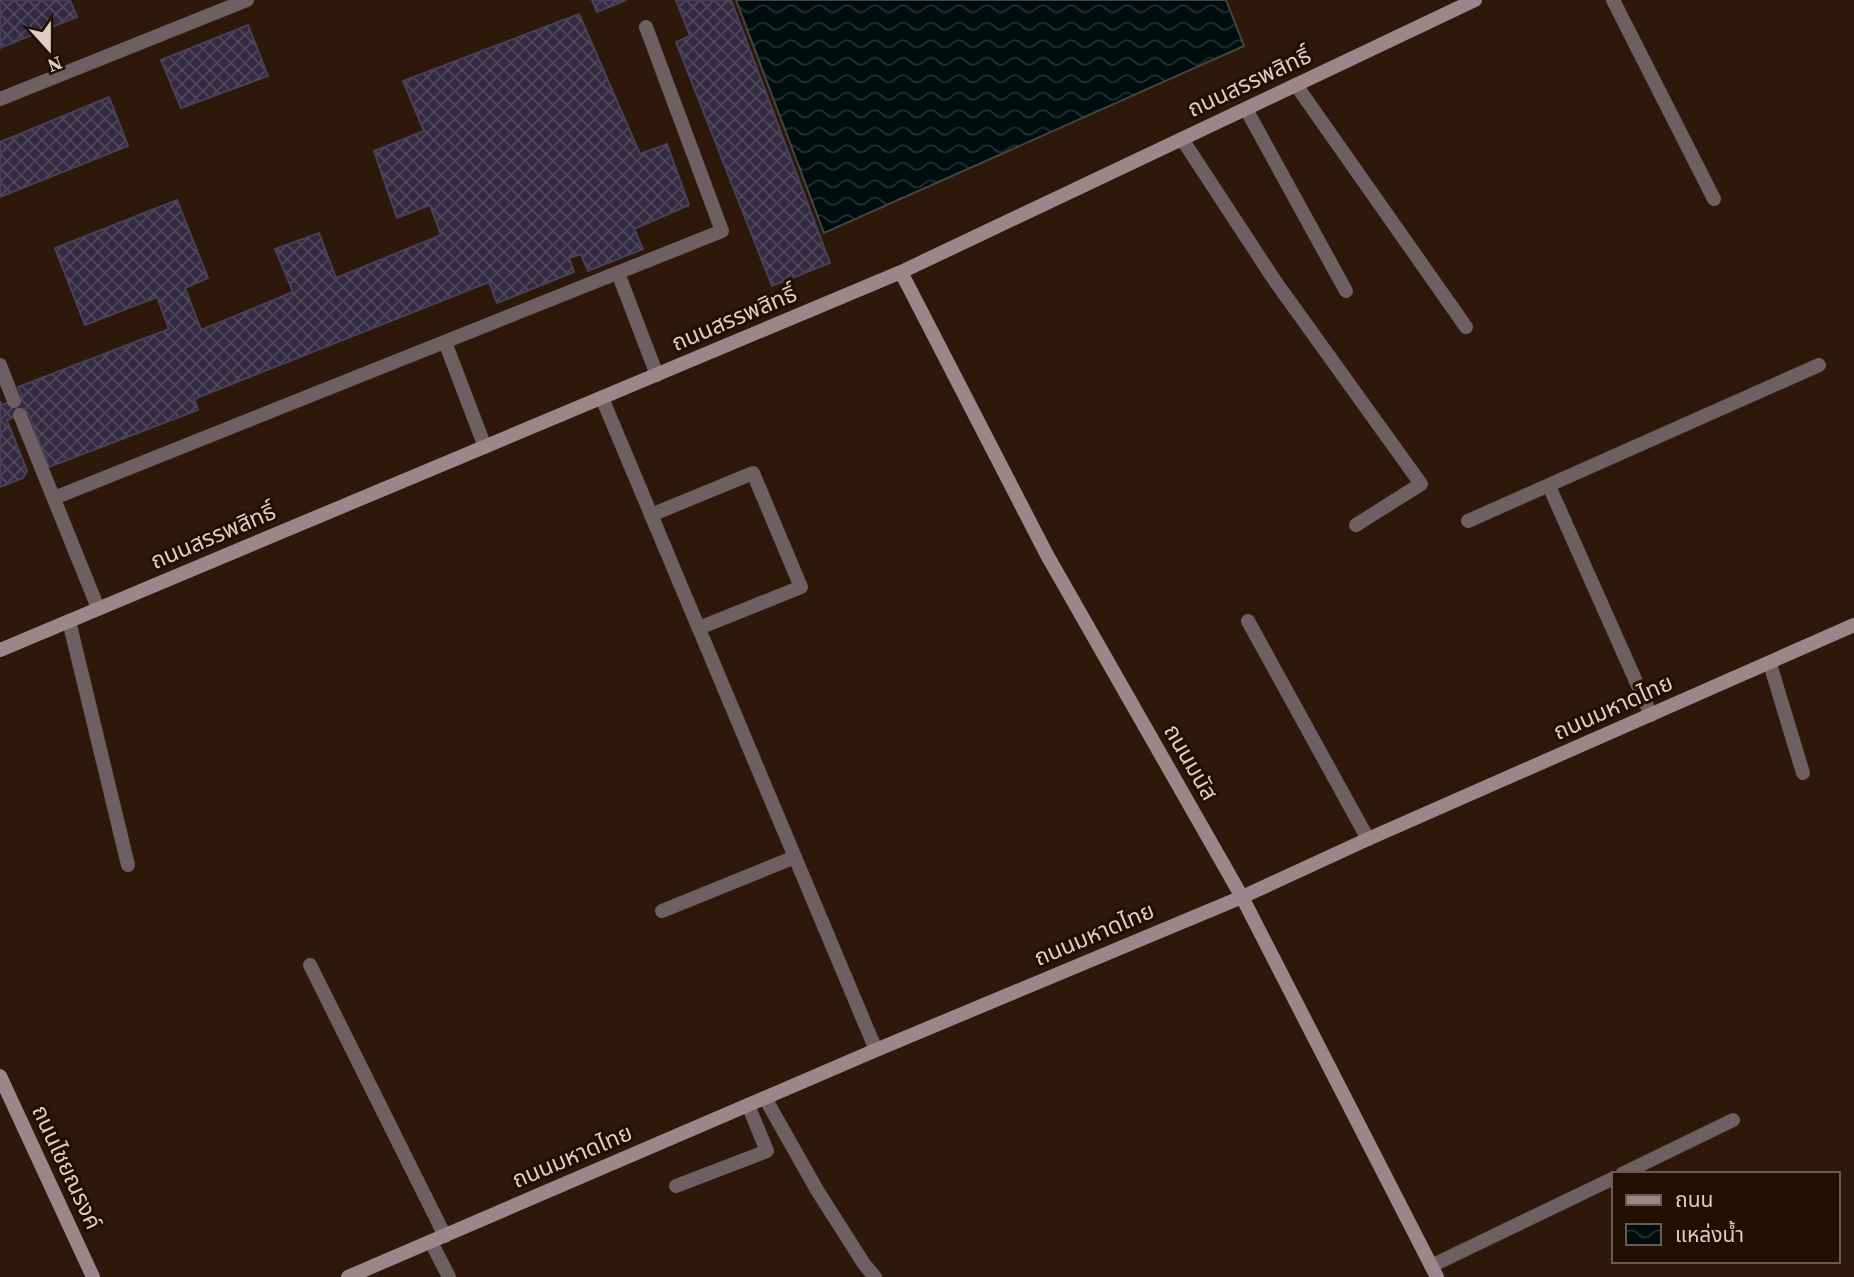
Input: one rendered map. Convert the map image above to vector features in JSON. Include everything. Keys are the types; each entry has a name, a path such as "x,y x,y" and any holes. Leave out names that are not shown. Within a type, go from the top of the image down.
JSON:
{"street":[{"path":"0,99 247,0"},
{"name":"ถนนสรรพสิทธิ์","path":"0,650 901,272 1475,0"},
{"path":"1613,0 1714,199"},
{"path":"54,498 722,231 646,27"},
{"path":"1296,85 1466,327"},
{"path":"1246,109 1346,291"},
{"path":"1182,139 1275,281 1421,484 1356,525"},
{"name":"ถนนมนัส","path":"901,272 1047,555 1242,897 1434,1272"},
{"path":"618,273 657,375"},
{"path":"445,342 485,447"},
{"path":"0,365 14,401"},
{"path":"1468,520 1819,365"},
{"path":"602,398 876,1050"},
{"path":"20,415 98,608"},
{"path":"651,514 754,473 801,587 699,628"},
{"path":"1549,486 1651,715"},
{"path":"69,621 128,865"},
{"path":"1248,621 1368,838"},
{"name":"ถนนมหาดไทย","path":"348,1277 876,1050 1242,897 1368,838 1854,625"},
{"path":"1770,664 1803,773"},
{"path":"662,911 795,857"},
{"path":"310,965 445,1236"},
{"name":"ถนนไชยณรงค์","path":"0,1076 93,1277"},
{"path":"765,1098 817,1190 875,1277"},
{"path":"676,1186 767,1151 748,1105"},
{"path":"1626,1172 1733,1120"},
{"path":"1434,1272 1612,1179"},
{"path":"430,1241 449,1277"}],"water":[{"path":"736,0 1226,0 1244,46 824,233"}],"building":[{"path":"70,0 77,17 0,48 0,1"},
{"path":"592,0 626,0 597,12"},
{"path":"676,0 731,0 830,263 772,286 676,42 690,36"},
{"path":"579,14 640,154 667,144 689,205 634,229 643,249 588,271 581,254 569,258 574,272 497,303 489,282 194,399 198,410 49,467 28,412 7,420 27,471 23,478 0,487 0,401 2,405 22,397 18,387 169,329 157,297 85,325 55,248 177,200 208,278 185,288 201,330 293,292 275,249 319,233 336,278 441,235 430,205 397,218 374,151 424,131 403,81"},
{"path":"248,25 268,76 181,108 161,60"},
{"path":"109,97 128,146 0,197 0,142"}]}
